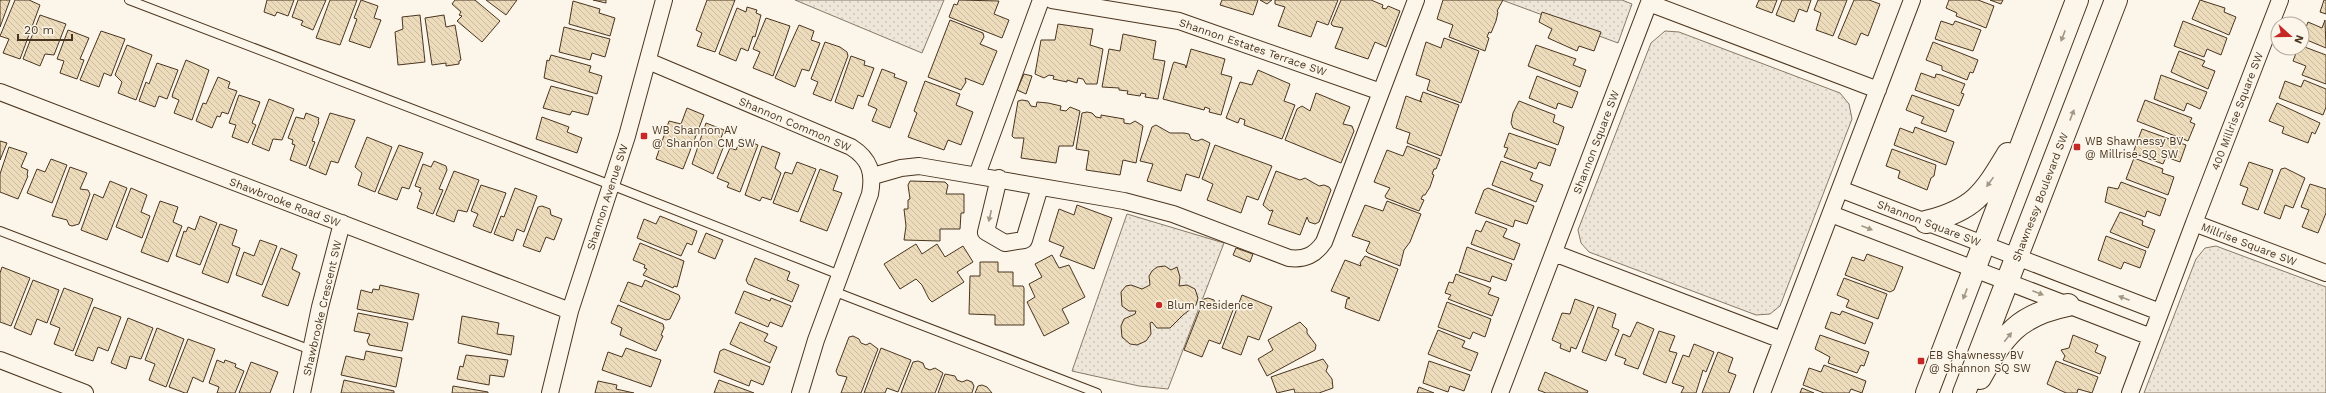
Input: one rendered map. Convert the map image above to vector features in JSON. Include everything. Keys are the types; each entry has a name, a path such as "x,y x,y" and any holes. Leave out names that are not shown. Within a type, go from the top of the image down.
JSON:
{"main road":[{"path":"1927,393 2077,0"},
{"name":"Shawnessy Boulevard SW","path":"1964,393 2018,257 2116,0"},
{"path":"1926,222 1944,218 1967,208 1977,199 1999,169 2033,113"},
{"path":"1972,393 1992,358 2011,333 2026,318 2045,310 2068,305"}],"street":[{"name":"Shannon Avenue SW","path":"550,393 570,311 611,185 648,61 664,0"},
{"path":"977,175 1041,0"},
{"name":"Shannon Estates Terrace SW","path":"1052,0 1179,21 1381,92"},
{"path":"800,393 833,291 870,194 873,176 901,168 919,166 999,178 1124,202 1173,214 1289,258 1299,259 1308,257 1324,242 1416,0"},
{"path":"1762,393 1912,0"},
{"name":"400 Millrise Square SW","path":"2194,223 2280,0"},
{"name":"Shannon Square SW","path":"1500,393 1649,1 1878,90"},
{"name":"Shannon Common SW","path":"648,61 851,147 862,154 873,176"},
{"name":"Shawbrooke Road SW","path":"0,92 570,311"},
{"path":"999,178 986,232 1005,243 1024,240 1040,187"},
{"name":"Shannon Square SW","path":"1840,189 2018,257"},
{"path":"1831,214 2151,337"},
{"name":"Shawbrooke Crescent SW","path":"302,393 342,223"},
{"name":"Millrise Square SW","path":"2130,393 2194,223 2326,273"},
{"path":"1554,253 1782,340"},
{"path":"2018,257 2160,312"},
{"path":"0,360 85,393"}],"lane":[{"path":"129,0 611,185 840,275"},
{"path":"0,231 311,350"},
{"path":"833,291 1097,393"}],"shaded area":[{"path":"795,0 944,0 922,53"},
{"path":"1502,0 1622,0 1632,4 1618,43"},
{"path":"1665,31 1679,32 1840,93 1849,104 1852,119 1780,306 1770,314 1756,315 1589,252 1581,243 1578,230 1651,43"},
{"path":"1127,214 1224,243 1168,389 1139,386 1072,371"},
{"path":"2216,246 2326,287 2326,393 2144,393 2196,259 2205,248"}],"building":[{"path":"0,0 10,0 0,27"},
{"path":"15,0 29,0 40,5 20,59 3,53 9,39 0,36"},
{"path":"267,0 294,0 288,16 277,12 275,16 264,12"},
{"path":"298,0 326,0 313,30 301,25 303,21 292,17"},
{"path":"330,0 357,0 340,45 316,38"},
{"path":"361,0 378,6 374,18 381,20 370,48 349,41 357,19 354,18"},
{"path":"455,0 475,0 500,21 482,42 457,21 462,16 459,15 461,12 452,4"},
{"path":"486,0 517,0 506,15"},
{"path":"593,0 606,0 606,3"},
{"path":"707,0 735,0 715,52 697,46 702,33 696,30"},
{"path":"959,0 999,1 994,14 1009,20 1002,38 949,17 954,4 957,5"},
{"path":"1222,0 1258,0 1253,15 1220,5"},
{"path":"1260,0 1272,0 1267,4"},
{"path":"1275,0 1338,0 1328,25 1317,21 1311,37 1278,26 1285,7 1275,4"},
{"path":"1341,0 1371,0 1383,5 1382,8 1386,9 1388,6 1400,11 1386,47 1375,42 1368,59 1335,48 1343,28 1333,26 1331,24"},
{"path":"1443,0 1503,0 1497,11 1496,21 1491,33 1489,32 1487,37 1489,38 1485,51 1449,37 1453,25 1437,19"},
{"path":"1759,0 1777,0 1772,13 1756,7"},
{"path":"1782,0 1811,0 1807,12 1799,9 1794,22 1776,15"},
{"path":"1818,0 1847,0 1833,36 1816,30 1821,13 1814,10"},
{"path":"1854,0 1869,0 1880,4 1868,36 1861,33 1856,45 1838,38"},
{"path":"1949,0 1978,0 1994,6 1986,28 1956,16 1957,13 1946,8"},
{"path":"1990,0 2003,0 2001,4"},
{"path":"2200,0 2225,8 2224,12 2236,17 2229,35 2192,19"},
{"path":"2324,0 2326,0 2326,14 2320,12"},
{"path":"573,1 600,9 599,13 615,18 610,36 569,24"},
{"path":"747,7 757,10 756,13 761,15 755,37 753,36 748,51 741,48 736,61 719,54 737,8 746,12"},
{"path":"1542,12 1601,32 1594,51 1579,46 1577,51 1548,38 1552,29 1539,22"},
{"path":"40,15 66,24 54,55 45,54 40,66 23,59"},
{"path":"420,15 425,62 398,65 395,32 403,29 402,17"},
{"path":"444,15 446,27 455,25 461,60 459,61 459,64 446,66 446,63 432,65 425,18"},
{"path":"766,18 790,26 773,76 753,68 760,52 753,49"},
{"path":"950,20 983,33 984,37 980,44 997,51 983,85 965,78 966,82 961,90 928,77"},
{"path":"2325,20 2326,48 2310,41 2310,23 2322,28"},
{"path":"1941,21 1953,25 1955,21 1981,30 1973,51 1935,39"},
{"path":"2183,21 2227,38 2221,55 2207,49 2204,57 2174,46"},
{"path":"1058,24 1093,29 1090,45 1103,49 1097,84 1086,84 1083,79 1078,78 1077,83 1067,80 1067,82 1053,79 1054,76 1049,75 1044,78 1035,74 1041,40 1055,40"},
{"path":"799,25 814,31 811,40 820,43 809,71 802,69 795,87 775,78"},
{"path":"564,27 610,39 605,57 592,53 590,60 559,52"},
{"path":"68,30 89,38 80,59 84,60 77,79 60,73 64,61 57,59"},
{"path":"101,31 125,39 111,76 104,73 99,87 80,80"},
{"path":"1123,34 1156,41 1153,59 1165,61 1158,99 1145,97 1146,94 1141,93 1140,96 1127,94 1128,91 1119,90 1119,88 1102,87 1109,49 1120,51"},
{"path":"1444,38 1479,51 1461,103 1427,90 1430,80 1416,75 1426,42 1441,48"},
{"path":"825,42 840,47 847,52 848,56 831,101 813,94 818,82 811,79"},
{"path":"1933,42 1978,60 1973,73 1970,72 1967,80 1942,70 1942,66 1926,60"},
{"path":"127,45 152,55 136,100 118,93 122,82 115,75"},
{"path":"1536,45 1576,59 1573,65 1586,70 1580,87 1528,66"},
{"path":"1191,49 1225,59 1221,74 1232,77 1221,115 1209,112 1210,109 1205,107 1204,110 1163,99 1174,62 1185,65 1186,68"},
{"path":"2310,49 2326,55 2326,84 2302,75 2306,66 2293,61 2295,56 2310,56"},
{"path":"2179,51 2205,61 2202,66 2215,71 2208,89 2171,72"},
{"path":"551,55 591,66 589,72 602,76 597,94 544,78 547,60 549,61"},
{"path":"851,56 865,61 864,65 874,68 863,97 858,95 853,109 835,102"},
{"path":"186,60 209,70 192,120 174,113 179,100 172,97"},
{"path":"157,63 178,70 167,99 159,96 155,107 139,101 146,82 149,84"},
{"path":"882,69 895,74 894,77 907,82 890,128 872,121 877,109 868,105"},
{"path":"1258,70 1290,84 1284,101 1295,105 1282,139 1244,125 1245,120 1240,118 1238,123 1226,118 1240,82 1252,85"},
{"path":"1921,73 1935,78 1936,74 1941,75 1965,84 1961,93 1964,94 1959,106 1915,90"},
{"path":"1024,74 1032,76 1026,94 1017,90"},
{"path":"2161,75 2207,92 2200,109 2187,103 2184,111 2154,99"},
{"path":"1537,76 1578,92 1572,108 1558,103 1556,109 1529,98"},
{"path":"218,77 230,82 228,88 237,91 228,114 222,112 220,117 217,116 212,128 196,121 203,103 206,104"},
{"path":"2304,80 2326,89 2326,107 2323,115 2279,98 2285,81 2301,87"},
{"path":"925,81 960,94 956,105 973,112 961,145 948,140 944,150 908,137 917,113 914,111"},
{"path":"551,86 593,97 588,115 572,111 570,115 543,108"},
{"path":"1423,92 1459,105 1441,156 1407,143 1410,133 1396,128 1406,96 1422,102 1420,101"},
{"path":"1316,93 1350,107 1343,124 1352,126 1354,131 1341,163 1285,140 1297,109 1302,106 1310,111"},
{"path":"239,95 260,102 252,123 256,125 248,143 232,137 236,125 229,123"},
{"path":"1912,95 1954,110 1946,132 1921,123 1924,117 1906,110"},
{"path":"269,99 294,109 282,140 273,139 269,151 252,144"},
{"path":"2145,100 2192,118 2190,122 2195,124 2188,141 2137,121"},
{"path":"1018,101 1028,101 1031,106 1036,107 1037,102 1048,103 1061,106 1060,110 1066,111 1070,107 1080,111 1073,146 1059,146 1056,163 1021,158 1024,138 1014,138 1012,136"},
{"path":"1519,101 1555,115 1553,122 1564,127 1558,145 1513,128 1511,123 1513,113"},
{"path":"2277,103 2320,123 2315,134 2312,132 2308,143 2282,133 2284,127 2269,121"},
{"path":"687,108 704,115 683,169 656,159 669,121 681,124"},
{"path":"1087,112 1101,118 1101,115 1124,119 1124,123 1130,124 1135,121 1143,126 1136,163 1123,160 1120,175 1086,170 1089,151 1076,149 1082,113"},
{"path":"306,113 319,118 319,122 312,141 315,142 306,166 290,160 295,145 292,144 293,140 288,138 296,117 304,119"},
{"path":"330,113 355,120 338,163 331,161 326,175 309,168"},
{"path":"542,117 569,127 567,132 582,138 577,153 536,139"},
{"path":"706,123 724,130 718,146 723,148 713,174 692,164"},
{"path":"1156,125 1170,133 1189,134 1191,139 1197,141 1202,139 1210,143 1199,178 1186,174 1181,191 1147,181 1153,164 1140,161 1152,127"},
{"path":"1915,127 1954,142 1946,165 1894,145 1900,128 1913,133"},
{"path":"2142,129 2186,145 2180,162 2166,157 2163,164 2133,153"},
{"path":"1509,133 1556,149 1550,166 1539,162 1536,169 1504,157 1508,148 1504,147"},
{"path":"367,137 392,147 375,192 358,185 362,173 355,167"},
{"path":"741,138 758,145 740,192 727,187 729,183 717,178 730,148 736,150"},
{"path":"0,141 7,143 0,160"},
{"path":"399,145 423,153 409,189 402,187 397,200 378,193"},
{"path":"1215,145 1272,166 1258,200 1247,196 1241,213 1207,200 1213,184 1202,179"},
{"path":"762,146 780,153 775,168 781,173 771,200 762,197 760,201 745,195"},
{"path":"1407,146 1440,159 1432,174 1434,175 1430,187 1421,199 1424,200 1419,211 1386,198 1385,196 1390,188 1374,182 1387,150 1403,156"},
{"path":"9,147 27,153 21,167 28,170 28,176 18,199 0,192 0,174"},
{"path":"1892,149 1936,165 1934,176 1931,178 1927,190 1898,178 1900,171 1886,166"},
{"path":"2134,158 2163,169 2162,173 2174,177 2168,195 2126,179"},
{"path":"51,159 67,165 52,203 27,193 37,169 45,172"},
{"path":"434,161 446,166 447,170 439,189 443,190 433,214 417,208 422,193 419,191 421,188 415,186 423,164 431,167"},
{"path":"1501,161 1533,173 1530,180 1543,185 1536,202 1492,185"},
{"path":"797,162 816,169 798,212 773,203 785,172 792,174"},
{"path":"2249,162 2273,170 2258,210 2242,204 2248,188 2240,185"},
{"path":"70,167 87,173 80,189 88,190 90,194 79,224 72,226 69,225 67,220 52,216"},
{"path":"2285,168 2305,178 2293,208 2285,205 2280,219 2264,213 2281,169"},
{"path":"820,169 838,176 833,190 842,193 827,231 800,221"},
{"path":"454,171 479,180 467,212 458,210 454,222 436,215"},
{"path":"1276,171 1300,180 1305,178 1319,186 1324,185 1329,187 1331,190 1319,222 1315,224 1309,222 1307,217 1300,235 1268,224 1273,210 1270,211 1263,205"},
{"path":"110,181 127,188 107,240 81,230 94,194 103,198"},
{"path":"910,181 945,182 948,185 946,194 964,194 964,213 961,213 960,229 940,229 940,241 904,240 906,226 904,209 908,209 908,200 910,199 908,185"},
{"path":"2121,182 2166,199 2160,216 2147,211 2145,217 2105,202 2108,187 2118,189"},
{"path":"2310,184 2326,189 2326,213 2318,233 2302,227 2309,210 2301,207"},
{"path":"481,185 506,193 491,233 473,226 478,214 471,211"},
{"path":"131,188 147,195 141,212 150,216 142,238 116,227"},
{"path":"515,188 537,196 524,232 517,229 513,241 494,234 501,216 504,217"},
{"path":"1488,188 1534,206 1527,224 1515,220 1513,227 1475,213 1484,190"},
{"path":"160,201 178,207 173,222 182,226 168,262 141,252"},
{"path":"1387,201 1421,214 1410,242 1404,250 1400,266 1368,253 1366,251 1370,242 1352,236 1365,205 1383,211"},
{"path":"1077,205 1112,218 1094,269 1060,256 1064,247 1049,241 1059,209 1074,215"},
{"path":"542,206 550,209 551,215 562,219 554,240 546,237 540,252 523,246 538,207"},
{"path":"2120,212 2143,221 2142,225 2155,230 2148,248 2110,232"},
{"path":"200,216 217,223 200,265 176,256 184,231 186,232 188,227 195,230"},
{"path":"660,216 697,231 692,245 687,243 681,256 637,238 644,219 656,224"},
{"path":"1486,221 1507,229 1503,237 1520,244 1514,260 1471,244 1476,230 1481,232"},
{"path":"220,224 237,230 232,245 240,248 228,283 202,273"},
{"path":"706,233 723,240 715,259 698,252"},
{"path":"2106,236 2146,251 2140,268 2124,262 2121,269 2098,260"},
{"path":"260,240 277,246 262,285 236,275 244,252 254,256"},
{"path":"640,243 684,261 677,287 674,286 673,288 643,275 647,269 644,268 645,265 633,260"},
{"path":"916,244 922,254 937,244 945,257 963,246 973,262 957,272 964,282 932,302 922,285 916,279 900,289 884,264"},
{"path":"1467,247 1512,264 1506,281 1492,276 1490,282 1459,272"},
{"path":"281,248 297,255 292,269 300,273 288,306 262,296"},
{"path":"1236,248 1253,254 1250,262 1233,255"},
{"path":"1867,254 1903,267 1894,290 1890,292 1845,275 1852,257 1864,261"},
{"path":"1052,255 1059,268 1069,265 1085,297 1062,309 1069,323 1044,336 1027,302 1035,297 1029,284 1042,277 1035,264"},
{"path":"1365,256 1398,269 1379,321 1345,308 1347,299 1350,298 1331,291 1345,260 1361,266 1360,263"},
{"path":"755,258 790,272 787,280 799,285 792,302 748,284 746,280"},
{"path":"980,262 998,262 998,272 1013,272 1013,286 1023,286 1024,325 995,325 995,315 969,314 970,276 980,276"},
{"name":"Blum Residence","path":"1165,266 1171,270 1177,267 1180,277 1179,286 1187,285 1195,289 1198,298 1196,305 1170,328 1157,328 1152,322 1150,323 1151,334 1146,341 1137,345 1130,344 1122,337 1121,326 1124,319 1135,314 1136,311 1129,311 1122,306 1121,292 1126,286 1131,285 1142,289 1150,285 1149,276 1152,271 1157,267"},
{"path":"2,267 30,278 11,326 0,322 0,273"},
{"path":"1456,274 1491,288 1488,294 1499,298 1492,316 1448,299 1451,295 1445,293 1449,282 1453,283"},
{"path":"1844,278 1887,294 1878,319 1846,307 1849,300 1837,295"},
{"path":"33,280 59,290 47,323 37,319 31,335 14,328"},
{"path":"645,280 679,295 680,298 670,319 666,320 620,301 628,282 642,287"},
{"path":"380,285 419,294 413,320 357,309 361,290 372,293 373,289 379,290"},
{"path":"64,288 93,299 73,351 54,344 60,328 50,324"},
{"path":"744,291 770,301 771,298 791,306 782,327 770,322 768,327 735,313"},
{"path":"1242,295 1272,307 1259,340 1248,336 1241,355 1222,348"},
{"path":"1208,298 1214,300 1216,305 1226,305 1233,310 1220,344 1209,340 1202,357 1184,350 1204,299"},
{"path":"1575,299 1594,306 1576,349 1571,347 1570,352 1560,348 1561,344 1552,340 1562,313 1570,314"},
{"path":"1447,302 1491,319 1485,337 1473,332 1470,339 1438,327"},
{"path":"618,305 663,324 664,328 661,335 663,336 656,351 620,335 622,328 611,323"},
{"path":"94,307 121,317 108,351 98,347 93,361 75,355"},
{"path":"1598,307 1616,314 1612,327 1619,330 1606,361 1582,352"},
{"path":"1842,311 1873,323 1865,344 1825,328 1831,312 1840,315"},
{"path":"358,313 408,323 402,351 369,345 367,341 370,334 354,331"},
{"path":"462,316 499,323 497,334 514,336 511,355 458,343"},
{"path":"128,318 153,328 141,359 130,356 126,369 111,363"},
{"path":"740,322 768,334 764,341 777,347 770,363 730,344"},
{"path":"1300,322 1307,329 1307,333 1316,345 1315,350 1267,376 1258,359 1273,350 1268,340"},
{"path":"1637,322 1654,329 1638,369 1624,364 1626,359 1615,355 1623,334 1630,337"},
{"path":"157,328 184,339 166,387 149,380 155,364 145,360"},
{"path":"1438,330 1465,341 1462,347 1478,353 1471,371 1428,354"},
{"path":"1659,331 1675,336 1669,351 1677,353 1666,383 1643,374"},
{"path":"1820,335 1869,352 1864,366 1861,365 1857,373 1828,363 1830,357 1815,349"},
{"path":"2073,335 2098,345 2095,352 2106,357 2100,374 2063,360 2065,356 2061,350 2069,348"},
{"path":"853,336 859,339 861,343 866,345 870,343 878,349 861,393 841,393 847,377 838,375 836,371 849,337"},
{"path":"188,339 215,349 203,382 193,377 187,393 185,393 169,387"},
{"path":"1694,344 1714,352 1706,372 1703,370 1696,393 1681,393 1684,387 1672,383 1683,355 1689,357"},
{"path":"626,348 661,360 651,387 602,370 608,352 622,357"},
{"path":"881,348 911,360 898,392 887,388 885,393 864,393"},
{"path":"724,349 770,367 763,385 751,380 749,386 714,372 720,351"},
{"path":"366,351 402,358 396,387 341,375 346,356 364,360"},
{"path":"1718,352 1733,358 1728,372 1736,375 1729,393 1702,393"},
{"path":"466,355 508,360 504,377 490,375 489,385 457,379 460,366 463,367"},
{"path":"1323,359 1328,366 1326,371 1332,379 1333,388 1319,393 1295,393 1294,389 1277,393 1271,377"},
{"path":"217,360 224,363 225,360 236,364 235,367 244,371 235,393 217,393 219,387 209,383"},
{"path":"918,361 923,363 925,368 930,370 935,368 943,373 935,393 901,393 913,362"},
{"path":"1429,361 1470,375 1464,391 1450,386 1448,392 1423,383"},
{"path":"2056,361 2098,377 2092,393 2078,389 2077,393 2066,393 2047,384"},
{"path":"251,362 278,372 270,393 239,393"},
{"path":"1824,365 1866,381 1862,393 1851,389 1849,393 1824,393 1803,385 1809,368 1821,372"},
{"path":"1545,372 1588,391 1587,393 1546,393 1538,390"},
{"path":"945,374 955,376 957,380 962,382 967,380 972,382 974,386 972,393 938,393"},
{"path":"344,380 394,391 394,393 341,393"},
{"path":"719,380 754,393 714,393"},
{"path":"598,381 617,385 616,389 634,393 595,393"},
{"path":"982,385 987,387 992,393 975,393 978,386"},
{"path":"453,386 488,392 488,393 452,393"},
{"path":"1419,387 1434,393 1417,393"},
{"path":"1802,388 1814,393 1800,393"}],"place":[{"name":"WB Shannon AV @ Shannon CM SW","path":"644,136"},
{"name":"WB Shawnessy BV @ Millrise SQ SW","path":"2077,147"},
{"name":"Blum Residence","path":"1159,305"},
{"name":"EB Shawnessy BV @ Shannon SQ SW","path":"1921,361"}]}
